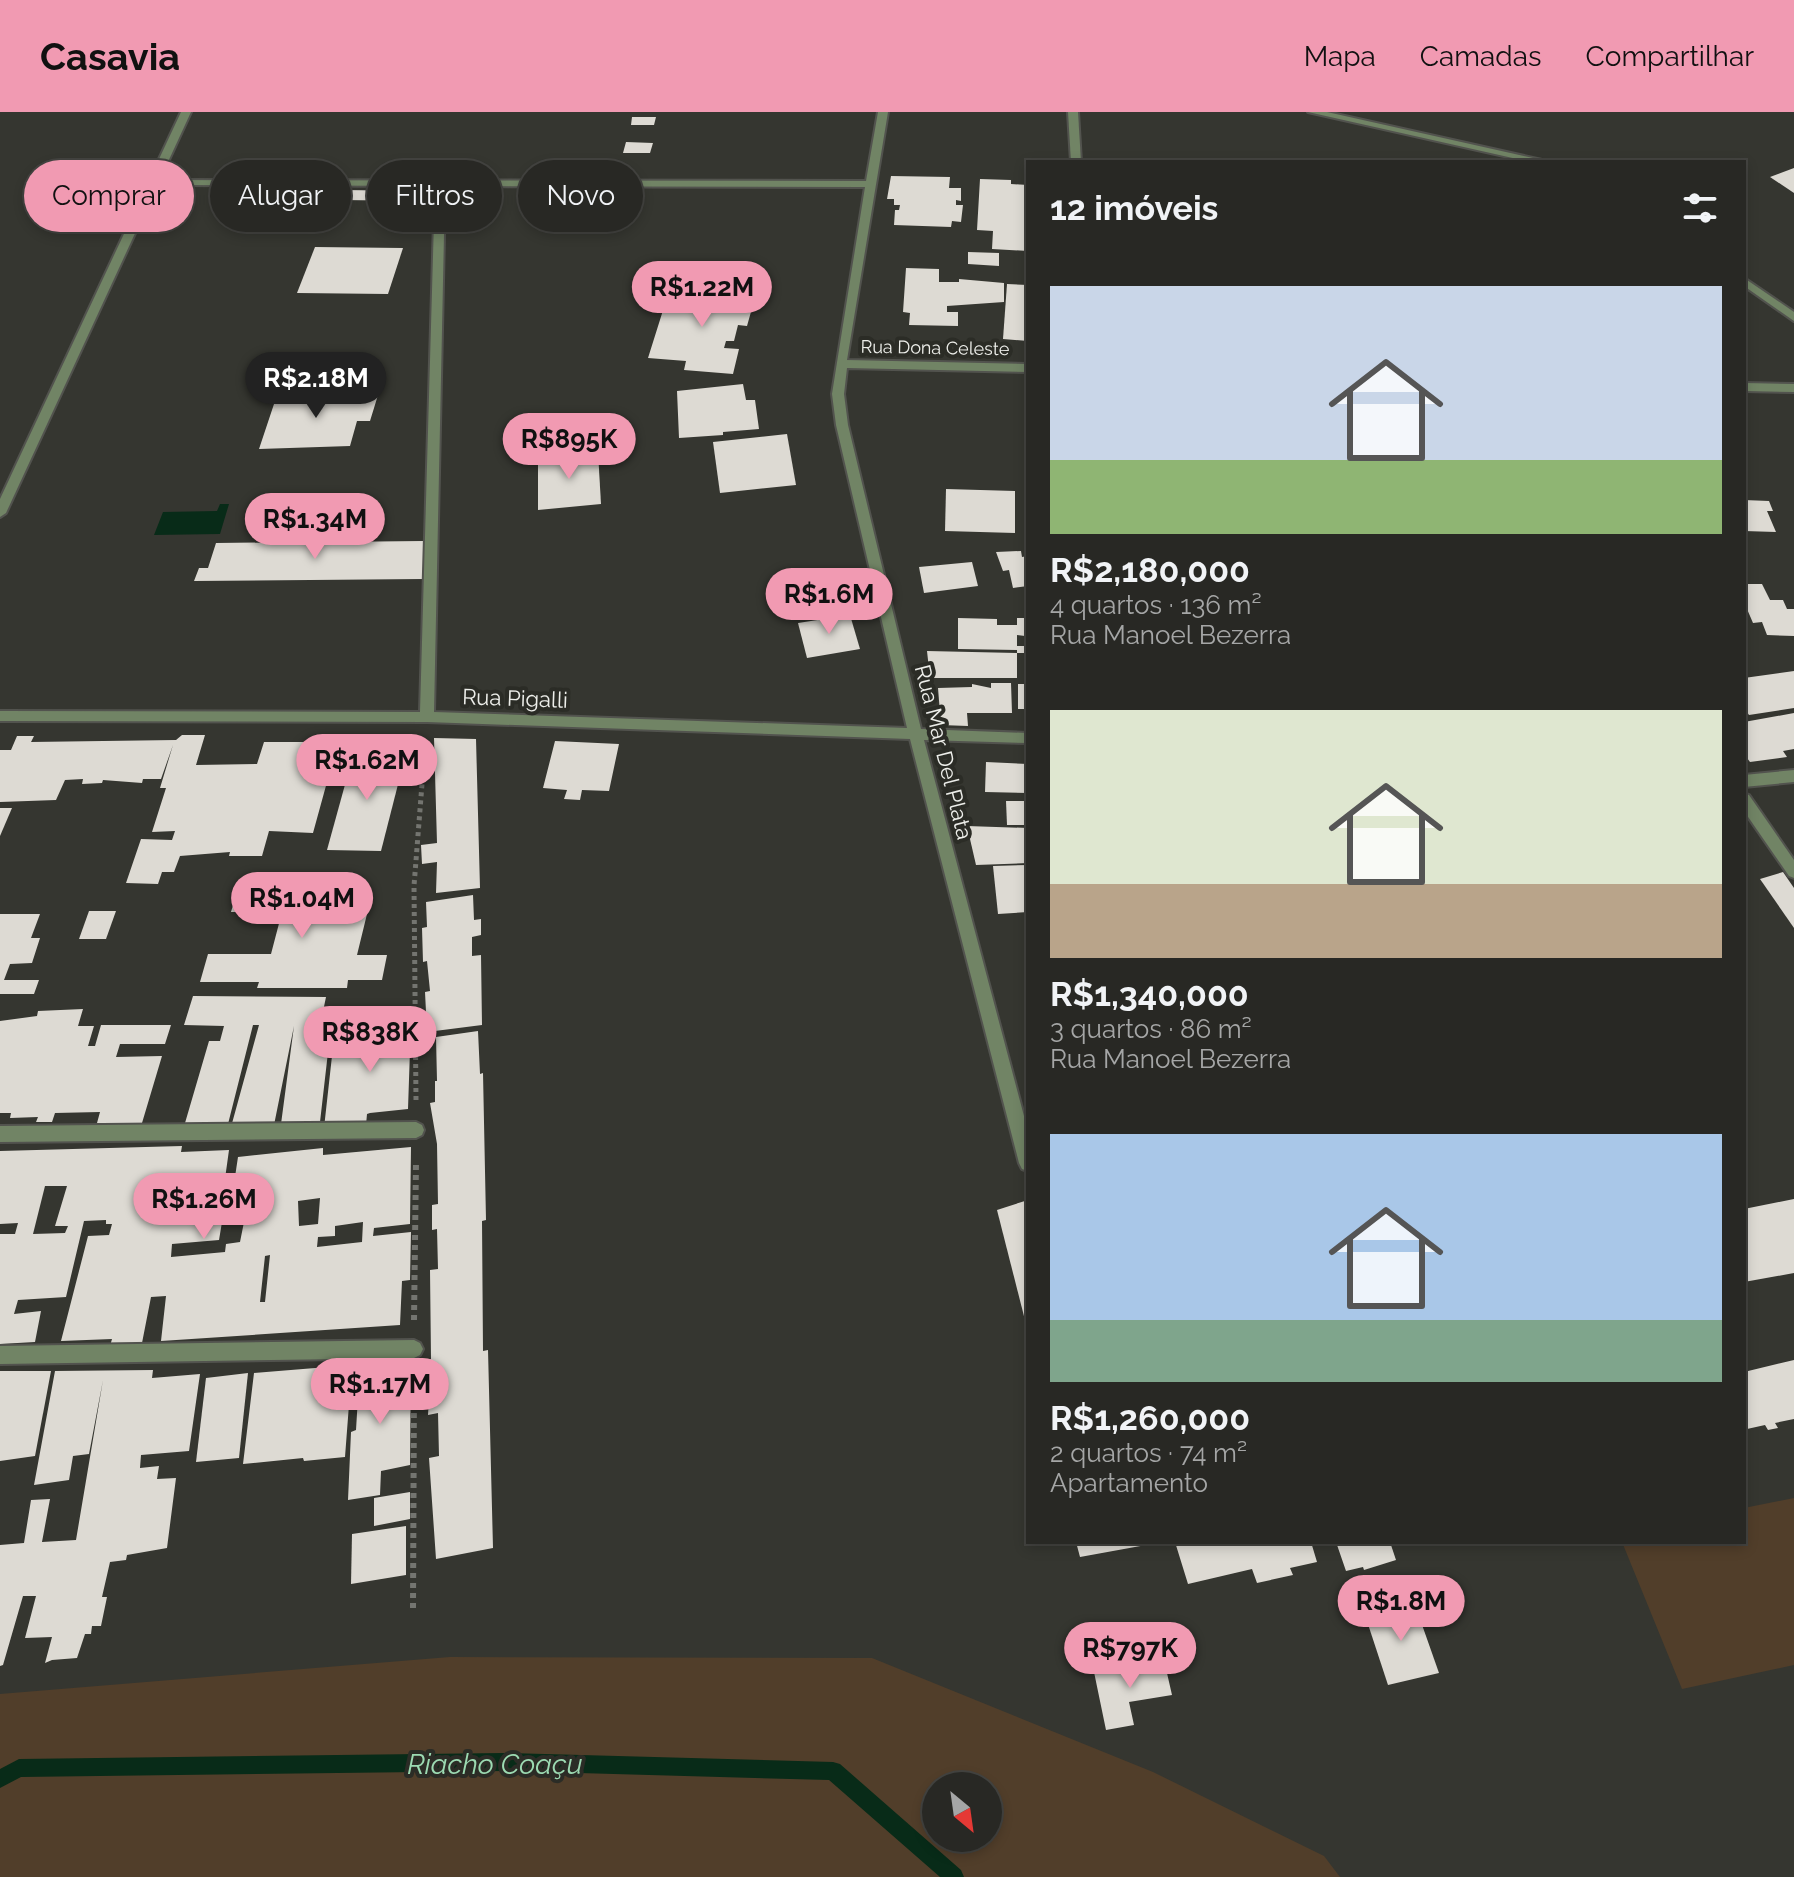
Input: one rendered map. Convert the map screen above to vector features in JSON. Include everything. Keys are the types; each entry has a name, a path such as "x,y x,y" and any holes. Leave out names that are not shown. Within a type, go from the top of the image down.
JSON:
{"street":[{"path":"163,160 186,112"},
{"name":"Rua Mar Del Plata","path":"883,112 841,364 838,394 842,425 916,736 1026,1155"},
{"path":"1073,112 1076,160"},
{"path":"1313,112 1536,160"},
{"path":"1488,150 1491,160"},
{"path":"194,182 367,182"},
{"path":"502,182 869,184"},
{"path":"0,513 130,232"},
{"path":"427,717 439,232"},
{"path":"1746,282 1794,317"},
{"name":"Rua Dona Celeste","path":"841,364 1026,368"},
{"path":"1746,387 1794,388"},
{"name":"Rua Pigalli","path":"0,716 427,717 1026,738"},
{"path":"1746,781 1794,776"},
{"path":"1746,802 1794,872"},
{"path":"0,1134 416,1130"},
{"path":"0,1355 414,1349"}],"shaded area":[{"path":"220,504 229,504 220,534 154,535 163,512 217,511"},
{"path":"1794,1498 1794,1665 1682,1689 1623,1544 1746,1544 1746,1508"},
{"path":"450,1657 872,1658 1153,1772 1324,1856 1340,1877 0,1877 0,1694"}],"building":[{"path":"632,117 656,117 654,125 631,125"},
{"path":"626,142 653,143 650,153 623,153"},
{"path":"1794,168 1794,193 1770,177"},
{"path":"891,176 950,177 949,188 961,188 961,201 956,200 956,205 963,205 961,222 952,221 951,227 894,225 895,210 899,210 900,205 894,205 894,199 887,199"},
{"path":"980,179 1011,180 1011,184 1026,185 1026,251 992,249 993,231 977,230"},
{"path":"351,190 367,190 367,200 351,200"},
{"path":"315,247 403,248 388,294 297,293"},
{"path":"968,252 999,253 999,266 968,264"},
{"path":"906,268 939,269 939,282 959,282 959,279 1004,283 1004,302 947,306 947,312 958,312 958,326 909,325 910,313 903,312"},
{"path":"1007,284 1026,285 1026,341 1003,339"},
{"path":"670,288 756,294 747,326 738,325 734,341 726,341 724,348 739,349 733,374 684,370 686,361 648,358"},
{"path":"312,360 377,360 374,370 309,371"},
{"path":"743,384 746,400 755,400 759,429 679,438 677,391"},
{"path":"277,395 378,395 370,421 357,421 350,446 259,449"},
{"path":"787,434 796,485 720,493 713,442"},
{"path":"598,452 601,504 538,510 538,457"},
{"path":"946,489 1015,491 1015,533 945,531"},
{"path":"1746,500 1769,501 1773,511 1767,511 1776,532 1746,531"},
{"path":"423,541 423,579 194,581 199,568 208,568 216,543"},
{"path":"1021,551 1022,557 1026,556 1026,586 1013,588 1009,570 1003,571 996,552"},
{"path":"972,562 978,586 924,593 919,567"},
{"path":"1746,581 1747,584 1762,584 1770,600 1783,600 1787,609 1794,609 1794,636 1767,635 1762,622 1753,623 1747,609"},
{"path":"850,615 860,649 807,658 798,623"},
{"path":"958,618 997,619 997,625 1017,625 1017,618 1026,618 1026,638 1017,635 1017,646 1026,646 1026,653 1017,653 1017,650 958,649"},
{"path":"927,651 1017,653 1017,678 930,678"},
{"path":"1794,671 1794,708 1749,715 1746,711 1746,678"},
{"path":"991,683 1011,683 1012,713 967,713 968,726 941,725 938,688 972,687 972,684 991,688"},
{"path":"1018,684 1026,684 1026,709 1018,709"},
{"path":"1794,713 1794,749 1783,751 1787,757 1750,762 1746,757 1746,722"},
{"path":"182,735 205,735 196,765 257,764 264,742 338,742 313,833 269,831 262,856 229,856 230,852 180,856 174,872 162,872 158,884 126,883 141,839 172,840 175,831 152,832 166,788 160,788 173,745 161,779 143,779 142,783 103,780 102,783 82,784 83,779 65,780 56,800 0,802 0,750 11,750 17,736 34,736 31,742 176,740"},
{"path":"434,738 476,739 480,888 436,893 437,862 422,864 421,845 437,843"},
{"path":"555,741 619,744 609,791 582,790 580,800 564,799 567,790 543,788"},
{"path":"354,752 406,753 381,851 327,850"},
{"path":"986,762 1026,764 1026,793 985,792"},
{"path":"1006,801 1026,801 1026,825 1007,825"},
{"path":"0,808 12,808 0,836"},
{"path":"967,826 1026,828 1026,863 976,865"},
{"path":"1026,865 1026,912 998,914 993,866"},
{"path":"1783,872 1794,888 1794,928 1760,879"},
{"path":"239,885 366,887 359,914 367,914 357,955 387,955 382,980 348,980 347,988 257,988 259,982 200,982 208,954 271,954 282,912 231,912"},
{"path":"473,895 474,920 481,919 481,935 472,937 472,956 481,955 482,1025 427,1032 425,992 430,991 427,961 423,962 422,928 427,927 426,902"},
{"path":"89,911 116,911 106,939 79,939"},
{"path":"0,914 40,914 31,938 40,938 32,963 10,964 4,980 39,980 34,994 0,994"},
{"path":"193,996 326,997 320,1026 331,1026 320,1122 281,1124 294,1026 274,1125 231,1127 259,1025 253,1025 228,1124 185,1123 209,1041 220,1041 224,1026 184,1025"},
{"path":"83,1009 78,1026 94,1026 88,1046 95,1046 101,1025 171,1025 165,1044 120,1044 116,1057 162,1056 142,1123 97,1123 100,1112 55,1113 52,1122 36,1122 38,1117 10,1118 11,1113 0,1113 0,1021 37,1016 38,1011"},
{"path":"411,1010 410,1042 388,1044 388,1053 410,1050 408,1109 367,1114 366,1125 324,1128 333,1047 372,1044 374,1013"},
{"path":"478,1031 480,1074 483,1073 486,1220 482,1221 483,1351 488,1350 493,1548 436,1559 429,1458 439,1456 438,1413 428,1415 429,1398 423,1399 423,1360 431,1359 430,1270 438,1269 437,1229 432,1230 432,1205 438,1204 437,1144 430,1103 435,1102 437,1081 436,1037"},
{"path":"182,1146 181,1152 229,1150 219,1240 172,1244 171,1257 225,1252 226,1244 240,1242 244,1222 228,1223 238,1157 323,1148 323,1155 411,1147 410,1224 374,1228 373,1236 411,1232 410,1280 402,1281 400,1325 161,1341 166,1296 151,1297 142,1343 110,1346 112,1339 61,1341 88,1236 109,1235 112,1224 106,1224 106,1220 84,1221 66,1297 18,1300 14,1314 41,1311 35,1342 0,1344 0,1234 15,1234 18,1223 0,1224 0,1151","holes":["45,1186 67,1186 55,1226 68,1226 65,1233 33,1234","320,1198 318,1224 299,1226 298,1201","363,1222 362,1242 317,1247 318,1237 335,1236 335,1226","270,1255 265,1302 260,1302 265,1256"]},
{"path":"1794,1199 1794,1273 1746,1282 1746,1209"},
{"path":"1026,1201 1026,1324 997,1210"},
{"path":"411,1359 410,1465 381,1471 380,1495 348,1500 351,1432 356,1430 360,1364"},
{"path":"1794,1360 1794,1419 1775,1423 1778,1428 1768,1430 1765,1425 1747,1429 1746,1372"},
{"path":"352,1365 345,1457 243,1464 254,1373"},
{"path":"153,1370 152,1378 200,1374 189,1451 141,1455 140,1468 159,1466 157,1479 176,1478 167,1548 127,1555 126,1560 110,1562 102,1597 107,1597 101,1626 92,1626 91,1634 85,1634 77,1658 45,1663 52,1637 25,1638 36,1596 23,1596 3,1665 0,1666 0,1545 24,1543 31,1500 50,1499 42,1542 76,1540 103,1380 89,1454 73,1456 69,1480 34,1485 55,1371"},
{"path":"0,1371 51,1371 35,1456 0,1461"},
{"path":"248,1373 239,1458 196,1462 206,1378"},
{"path":"410,1492 410,1519 374,1526 374,1498"},
{"path":"406,1526 406,1575 351,1584 352,1534"},
{"path":"1077,1544 1146,1545 1080,1557"},
{"path":"1176,1544 1312,1544 1317,1562 1290,1568 1293,1575 1257,1583 1252,1569 1188,1584"},
{"path":"1337,1544 1391,1544 1396,1560 1364,1570 1363,1567 1346,1571"},
{"path":"1414,1602 1439,1673 1388,1685 1364,1612"},
{"path":"1164,1660 1172,1695 1129,1702 1134,1725 1106,1730 1094,1672"}],"waterway":[{"name":"Riacho Coaçu","path":"0,1779 19,1768 504,1762 833,1771 954,1877"}]}
